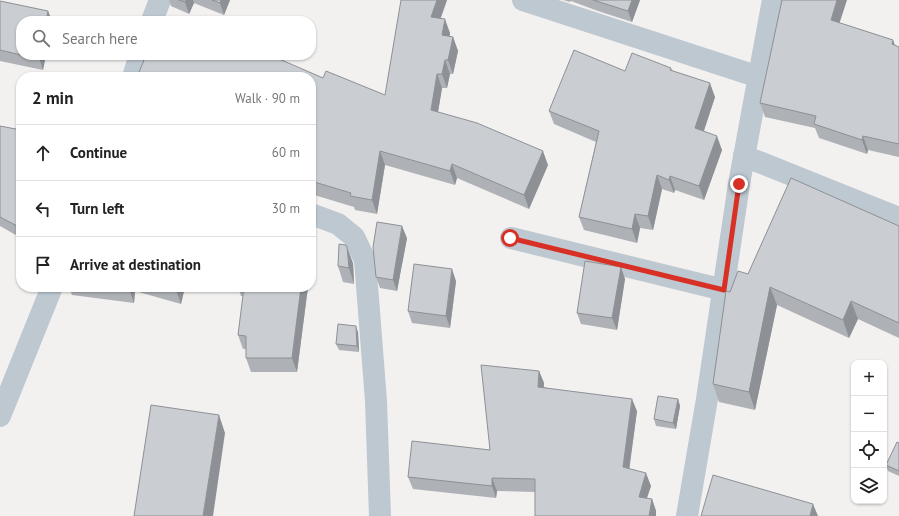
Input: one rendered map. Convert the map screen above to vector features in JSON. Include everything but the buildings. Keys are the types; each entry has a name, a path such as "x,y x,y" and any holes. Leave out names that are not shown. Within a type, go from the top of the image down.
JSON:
{"street":[{"path":"154,16 160,0"},
{"path":"524,0 759,77"},
{"path":"687,516 707,399 739,184 773,0"},
{"path":"135,72 138,60"},
{"path":"744,156 899,218"},
{"path":"316,216 338,224 354,237 365,260 376,401 380,516"},
{"path":"510,238 724,290"},
{"path":"0,416 50,292"}],"route":[{"path":"510,238 724,290 739,184"}]}
